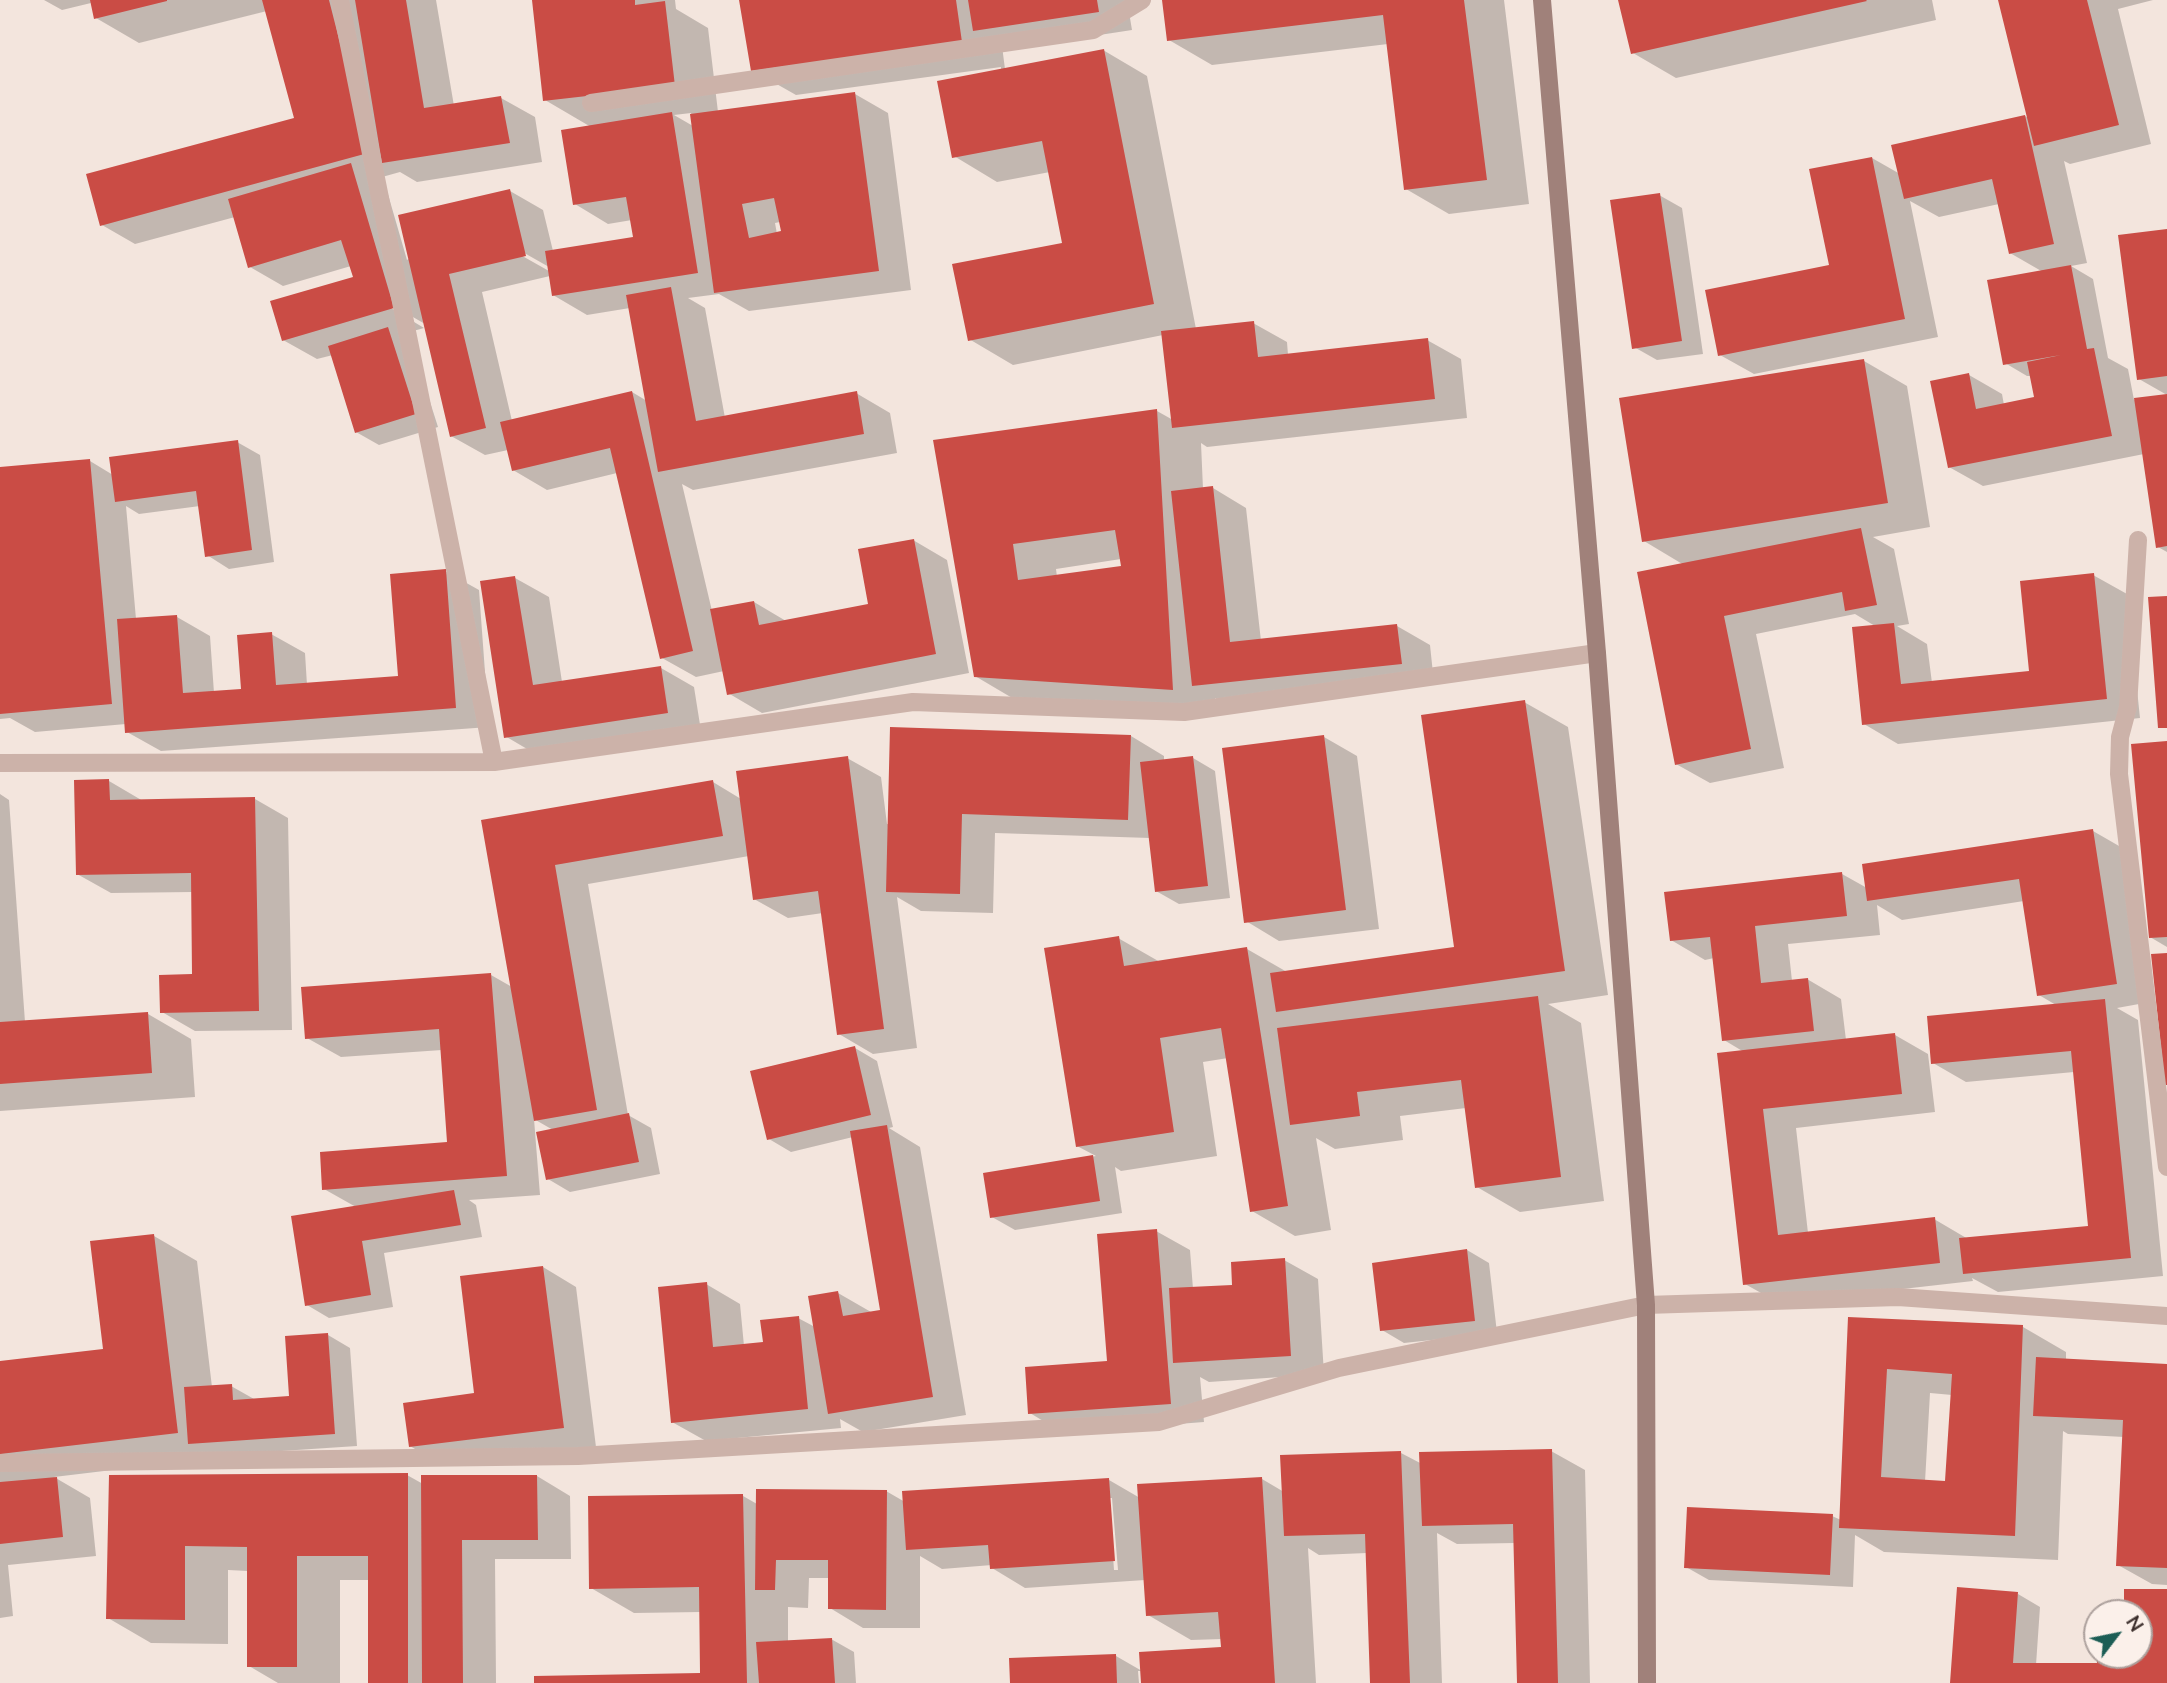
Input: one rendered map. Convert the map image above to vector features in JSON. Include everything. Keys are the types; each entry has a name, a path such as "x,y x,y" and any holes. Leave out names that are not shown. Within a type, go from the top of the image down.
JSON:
{"main road":[{"path":"1542,0 1597,653 1646,1306 1647,1683"}],"street":[{"path":"340,0 494,762"},
{"path":"591,103 1093,30 1142,0"},
{"path":"2137,540 2128,707 2120,737 2119,774 2167,1167"},
{"path":"0,763 494,762 913,702 1184,712 1597,653"},
{"path":"0,1463 578,1456 1159,1422 1339,1367 1646,1306 1898,1297 2167,1316"}],"building":[{"path":"90,0 167,0 167,1 94,19"},
{"path":"262,0 329,0 368,153 100,226 86,174 294,118"},
{"path":"355,0 406,0 424,108 501,96 510,143 382,163"},
{"path":"532,0 635,0 635,5 665,1 675,86 543,101"},
{"path":"739,0 956,0 962,42 751,71"},
{"path":"968,0 1097,0 1099,12 973,31"},
{"path":"1162,0 1464,0 1487,180 1404,190 1383,15 1167,41"},
{"path":"1618,0 1866,0 1867,1 1631,54"},
{"path":"1998,0 2087,0 2119,125 2034,146"},
{"path":"1104,49 1154,304 968,341 952,264 1062,243 1042,141 952,158 937,81"},
{"path":"855,92 879,271 714,293 690,114","holes":["774,198 781,231 749,238 742,204"]},
{"path":"672,112 698,273 552,296 545,251 633,237 626,197 573,205 561,130"},
{"path":"2025,115 2054,244 2009,254 1992,179 1904,199 1891,145"},
{"path":"1872,157 1905,319 1718,356 1705,290 1829,265 1809,169"},
{"path":"351,163 394,308 282,341 270,301 353,277 341,240 248,268 228,199"},
{"path":"510,189 526,256 449,274 486,428 450,437 398,215"},
{"path":"1660,193 1682,341 1632,349 1610,200"},
{"path":"2167,229 2167,376 2137,380 2118,235"},
{"path":"2071,265 2087,349 2094,348 2112,436 1948,468 1930,381 1969,373 1976,409 2034,397 2027,362 2061,355 2003,365 1987,280"},
{"path":"671,287 696,421 857,391 864,434 658,472 626,295"},
{"path":"1254,321 1258,357 1428,338 1435,399 1172,428 1161,331"},
{"path":"388,327 416,414 355,433 328,346"},
{"path":"1864,359 1888,503 1642,542 1619,398"},
{"path":"632,391 693,651 660,659 610,448 512,471 500,422"},
{"path":"2167,394 2167,546 2156,548 2134,398"},
{"path":"1157,409 1173,690 974,677 933,440","holes":["1115,530 1121,566 1018,580 1013,544"]},
{"path":"238,440 252,550 205,557 196,491 115,502 109,457"},
{"path":"90,459 112,704 0,714 0,467"},
{"path":"1213,486 1230,642 1397,624 1402,664 1192,686 1171,491"},
{"path":"1861,528 1877,605 1845,611 1842,592 1724,616 1751,749 1675,765 1637,572"},
{"path":"914,539 936,654 727,695 710,609 754,601 759,625 868,604 858,549"},
{"path":"446,569 456,708 125,733 117,619 177,615 183,693 241,689 237,635 272,632 276,685 398,676 390,574"},
{"path":"2094,573 2107,699 1862,725 1852,627 1894,623 1901,684 2029,671 2020,581"},
{"path":"515,576 533,685 661,666 668,713 504,738 480,581"},
{"path":"2167,596 2167,728 2158,728 2148,597"},
{"path":"1525,700 1565,971 1276,1012 1270,973 1454,947 1421,715"},
{"path":"890,727 1131,735 1128,820 962,814 960,894 886,892"},
{"path":"1324,735 1346,910 1244,923 1222,748"},
{"path":"2167,741 2167,937 2149,938 2131,744"},
{"path":"848,756 884,1029 837,1035 818,891 753,900 736,771"},
{"path":"1193,756 1208,886 1155,892 1140,762"},
{"path":"109,779 110,800 255,797 259,1011 160,1013 159,975 192,974 191,873 76,875 74,780"},
{"path":"713,780 723,836 555,865 597,1110 534,1121 481,820"},
{"path":"2093,829 2117,984 2037,996 2019,879 1867,901 1862,864"},
{"path":"1842,872 1847,916 1755,926 1761,983 1808,978 1814,1031 1722,1041 1710,937 1670,941 1664,892"},
{"path":"1119,936 1124,966 1247,947 1288,1206 1250,1212 1221,1028 1160,1038 1174,1132 1076,1147 1044,948"},
{"path":"2167,953 2167,1085 2165,1085 2151,954"},
{"path":"491,973 507,1176 322,1190 320,1152 447,1142 439,1029 305,1039 301,987"},
{"path":"1538,996 1561,1177 1475,1188 1461,1080 1357,1092 1360,1116 1290,1125 1277,1028"},
{"path":"2105,999 2131,1258 1963,1274 1959,1238 2088,1226 2071,1051 1931,1064 1927,1016"},
{"path":"148,1012 152,1073 0,1084 0,1022"},
{"path":"1895,1033 1902,1094 1763,1109 1778,1235 1935,1217 1940,1263 1743,1285 1717,1053"},
{"path":"855,1046 871,1115 767,1140 750,1071"},
{"path":"629,1113 639,1162 546,1180 536,1132"},
{"path":"887,1125 933,1397 828,1414 808,1296 838,1291 843,1316 880,1310 850,1131"},
{"path":"1093,1155 1100,1201 990,1218 983,1173"},
{"path":"454,1190 461,1225 362,1241 371,1295 305,1306 291,1216"},
{"path":"1157,1229 1171,1404 1028,1414 1025,1367 1107,1361 1097,1234"},
{"path":"154,1234 178,1433 0,1454 0,1361 103,1349 90,1241"},
{"path":"1467,1249 1475,1321 1380,1331 1372,1263"},
{"path":"1285,1258 1291,1356 1173,1363 1169,1288 1232,1285 1231,1262"},
{"path":"543,1266 564,1428 409,1447 403,1403 474,1393 460,1276"},
{"path":"707,1282 713,1347 763,1342 760,1320 799,1316 808,1409 671,1423 658,1287"},
{"path":"1848,1317 2023,1325 2015,1536 1839,1528","holes":["1887,1369 1952,1374 1945,1481 1881,1477"]},
{"path":"328,1333 335,1434 188,1444 184,1387 232,1384 233,1400 289,1396 285,1336"},
{"path":"2036,1357 2167,1364 2167,1568 2116,1566 2123,1420 2033,1416"},
{"path":"1552,1449 1558,1683 1517,1683 1513,1524 1422,1526 1419,1452"},
{"path":"1401,1451 1410,1683 1370,1683 1365,1534 1284,1536 1280,1455"},
{"path":"408,1473 408,1683 368,1683 368,1556 297,1556 297,1667 247,1667 247,1547 185,1546 185,1620 106,1619 109,1475"},
{"path":"421,1475 537,1475 538,1540 462,1540 463,1683 422,1683"},
{"path":"57,1477 63,1537 0,1544 0,1482"},
{"path":"1262,1477 1275,1683 1141,1683 1139,1652 1221,1647 1218,1612 1146,1616 1137,1484"},
{"path":"1109,1478 1115,1561 990,1569 988,1545 906,1550 902,1491"},
{"path":"756,1489 887,1490 886,1610 828,1609 828,1560 776,1560 775,1590 755,1590"},
{"path":"743,1494 747,1683 534,1683 534,1676 700,1673 699,1587 589,1589 588,1496"},
{"path":"1687,1507 1833,1514 1830,1575 1684,1568"},
{"path":"1957,1587 2018,1592 2013,1663 2083,1663 2083,1669 2153,1669 2153,1599 2124,1599 2124,1589 2167,1589 2167,1683 1950,1683"},
{"path":"832,1638 835,1683 759,1683 756,1642"},
{"path":"1116,1654 1117,1683 1010,1683 1009,1658"}]}
